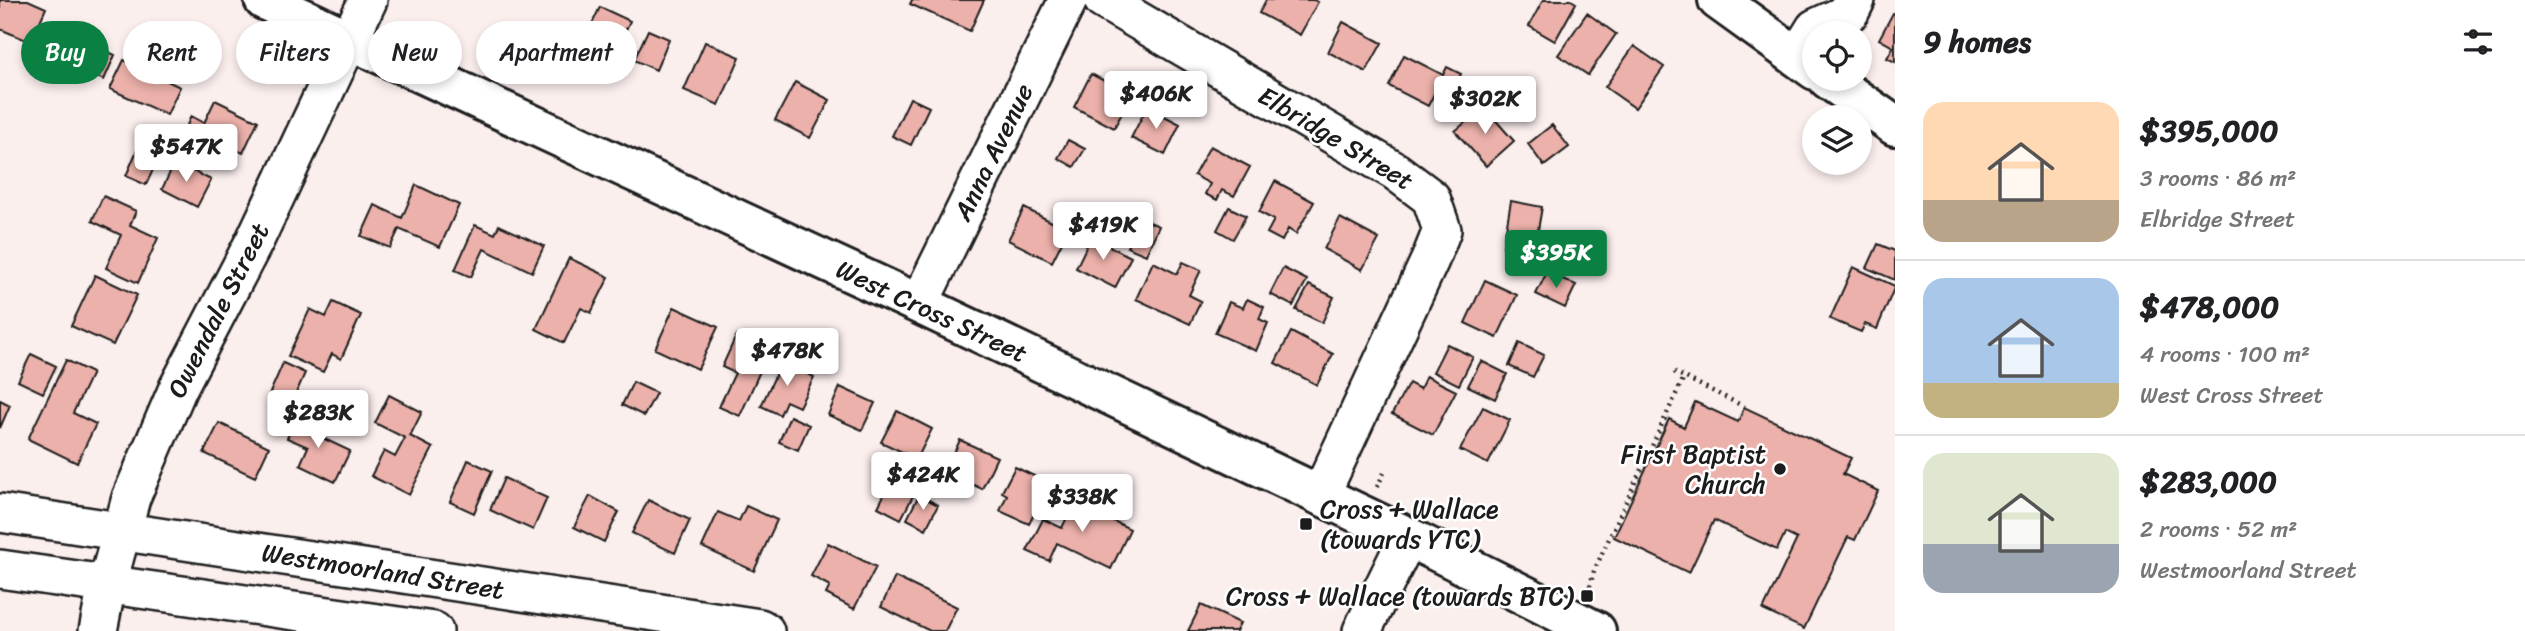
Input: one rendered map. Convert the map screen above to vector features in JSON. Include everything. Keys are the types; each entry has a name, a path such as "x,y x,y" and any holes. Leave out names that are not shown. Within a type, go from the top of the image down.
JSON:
{"main road":[{"name":"West Cross Street","path":"264,0 308,21"},
{"path":"1718,0 1802,35"},
{"name":"West Cross Street","path":"354,43 919,304 1408,537 1592,614"},
{"path":"1845,91 1895,126"}],"street":[{"name":"Owendale Street","path":"354,28 368,0"},
{"name":"Anna Avenue","path":"919,304 1068,0"},
{"name":"Elbridge Street","path":"1103,0 1395,171 1431,198 1442,230 1320,496"},
{"path":"1837,21 1850,12 1856,0"},
{"name":"Owendale Street","path":"98,631 107,585 131,498 178,388 255,240 328,84"},
{"name":"Westmoorland Street","path":"0,513 761,628 765,631"},
{"path":"1362,631 1408,537"},
{"name":"Westmoorland Street","path":"0,569 433,631"}],"path":[{"path":"1674,372 1747,408"},
{"path":"1592,614 1594,571 1684,377"},
{"path":"1374,494 1384,473"}],"building":[{"path":"0,0 28,0 46,8 40,21 21,21 21,38 0,29"},
{"path":"912,0 984,0 970,31 910,4"},
{"path":"1266,0 1318,2 1300,35 1259,13"},
{"path":"1543,0 1571,0 1576,3 1555,41 1529,26"},
{"path":"600,7 630,21 593,21"},
{"path":"1587,13 1616,34 1588,75 1558,55"},
{"path":"1893,13 1895,62 1887,58 1893,47 1879,39"},
{"path":"1343,22 1382,43 1366,72 1328,52"},
{"path":"648,30 669,39 656,70 637,61 637,54"},
{"path":"705,42 740,57 719,105 684,90"},
{"path":"1634,46 1664,67 1635,108 1605,87"},
{"path":"109,52 115,55 109,69"},
{"path":"1404,55 1443,75 1447,67 1461,74 1450,97 1436,90 1428,106 1389,86"},
{"path":"123,62 123,84 174,84 180,87 167,115 110,89"},
{"path":"1091,74 1132,95 1114,128 1074,107"},
{"path":"795,82 830,100 810,138 775,120"},
{"path":"910,98 929,107 911,145 892,136"},
{"path":"215,100 258,121 243,153 215,139 203,164 184,155 196,130 187,125 191,116 204,123"},
{"path":"1147,107 1180,124 1165,155 1131,138"},
{"path":"1484,107 1514,141 1486,166 1455,131"},
{"path":"1552,125 1569,147 1544,166 1528,144"},
{"path":"1068,140 1085,149 1074,167 1058,158"},
{"path":"1210,146 1250,167 1234,196 1222,190 1217,200 1205,194 1210,184 1194,175"},
{"path":"137,150 158,159 146,185 126,176"},
{"path":"175,162 211,180 197,207 162,189"},
{"path":"1275,181 1314,202 1296,234 1288,229 1282,241 1267,233 1274,220 1259,212"},
{"path":"416,185 459,205 440,247 399,229 390,248 361,236 375,205 402,218"},
{"path":"103,196 136,211 130,225 158,238 138,283 106,268 121,235 92,221"},
{"path":"1511,201 1542,207 1534,253 1503,247"},
{"path":"1229,207 1246,216 1233,239 1217,230"},
{"path":"1024,208 1068,230 1052,262 1008,240"},
{"path":"1140,218 1159,226 1146,255 1127,247"},
{"path":"1340,218 1379,239 1362,270 1324,249"},
{"path":"475,225 495,234 499,225 544,246 532,272 484,249 471,277 455,270"},
{"path":"1091,237 1131,257 1115,288 1076,268"},
{"path":"1878,244 1895,251 1895,280 1867,268"},
{"path":"569,258 609,277 591,313 581,308 564,343 536,329"},
{"path":"1153,262 1177,274 1183,262 1201,270 1189,295 1201,301 1190,324 1136,299"},
{"path":"1853,267 1895,286 1877,329 1865,324 1861,332 1830,319"},
{"path":"1283,268 1307,280 1293,306 1270,294"},
{"path":"1547,272 1576,285 1565,308 1536,294"},
{"path":"95,275 137,295 113,345 71,326"},
{"path":"1485,280 1517,295 1497,338 1465,323"},
{"path":"1309,285 1334,297 1322,323 1296,310"},
{"path":"1247,299 1264,307 1259,319 1268,323 1256,351 1215,333 1229,302 1243,308"},
{"path":"333,302 361,315 341,359 332,354 323,372 288,356 310,309 326,317"},
{"path":"674,307 718,327 698,369 655,349"},
{"path":"1291,332 1333,354 1317,385 1275,363"},
{"path":"736,336 769,351 740,416 719,407 735,373 722,367"},
{"path":"1519,343 1544,355 1533,377 1509,366"},
{"path":"1447,344 1473,357 1459,385 1433,372"},
{"path":"31,354 56,366 43,393 18,381"},
{"path":"66,360 92,373 73,413 96,424 77,463 28,439"},
{"path":"782,361 814,377 799,407 786,401 780,415 761,406"},
{"path":"1481,361 1507,374 1495,399 1468,386"},
{"path":"283,363 305,373 291,405 269,395"},
{"path":"1426,376 1456,391 1433,435 1392,414 1409,383 1420,389"},
{"path":"633,382 656,393 644,416 622,405"},
{"path":"840,387 875,403 862,430 828,415"},
{"path":"389,395 422,412 410,436 433,448 409,495 371,476 384,451 395,457 405,438 375,423"},
{"path":"0,400 10,405 0,428"},
{"path":"1695,402 1738,422 1744,407 1851,458 1843,474 1878,491 1855,540 1848,537 1804,629 1763,610 1797,539 1785,533 1777,550 1714,520 1689,573 1614,537 1669,419 1684,427"},
{"path":"1483,407 1510,420 1488,464 1460,450"},
{"path":"897,411 932,429 917,459 881,442"},
{"path":"298,415 321,426 316,435 350,451 335,482 300,465 308,447 287,438"},
{"path":"790,416 809,425 798,450 779,442"},
{"path":"219,423 269,447 255,477 204,453"},
{"path":"960,440 997,457 982,489 945,472"},
{"path":"468,460 492,471 474,513 450,502"},
{"path":"1015,467 1049,483 1029,524 1000,511 1007,495 1002,492"},
{"path":"504,478 547,498 533,530 490,510"},
{"path":"889,485 913,496 901,519 878,507"},
{"path":"1079,492 1103,504 1099,514 1130,529 1111,569 1057,543 1049,561 1027,551 1043,519 1062,528"},
{"path":"919,495 938,505 926,529 907,519"},
{"path":"590,496 619,512 604,542 574,527"},
{"path":"648,500 690,520 675,553 632,533"},
{"path":"746,506 777,520 754,571 702,547 718,512 739,521"},
{"path":"828,543 876,567 854,609 826,594 830,586 811,576"},
{"path":"895,577 957,607 945,631 930,631 881,607"},
{"path":"1201,605 1240,623 1236,631 1188,631"}],"place":[{"name":"First Baptist Church","path":"1780,469"},
{"name":"Cross + Wallace (towards YTC)","path":"1306,524"},
{"name":"Cross + Wallace (towards BTC)","path":"1587,596"}]}
